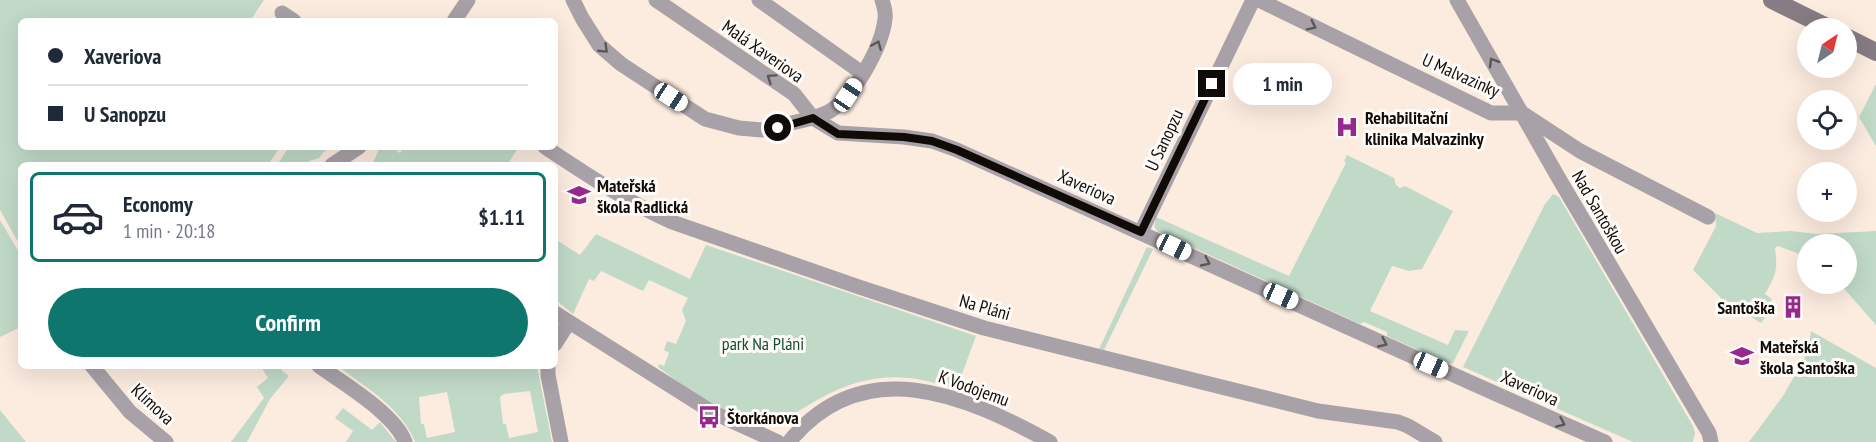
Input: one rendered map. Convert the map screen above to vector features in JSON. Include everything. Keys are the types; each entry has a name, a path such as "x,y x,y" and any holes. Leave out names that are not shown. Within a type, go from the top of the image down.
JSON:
{"street":[{"path":"456,18 468,0"},
{"path":"573,0 599,45 621,64 705,119 739,128 762,130 813,118 831,110 848,95 879,44 886,16 882,0"},
{"name":"Malá Xaveriova","path":"656,0 794,94 813,118"},
{"path":"759,0 780,6 862,73"},
{"name":"U Sanopzu","path":"1141,232 1253,0"},
{"name":"U Malvazinky","path":"1259,0 1491,113 1522,113"},
{"name":"Nad Santoškou","path":"1457,0 1557,177 1708,433 1711,442"},
{"path":"1772,0 1809,18"},
{"path":"1857,42 1876,52"},
{"path":"1522,113 1580,151 1708,217"},
{"name":"Xaveriova","path":"813,118 838,134 904,137 932,141 957,150 1605,442"},
{"name":"Na Pláni","path":"549,150 609,189 645,210 672,222 859,287 995,331 1318,411 1398,422 1435,442"},
{"path":"338,162 354,153"},
{"path":"558,315 712,412 778,442"},
{"path":"558,339 569,322"},
{"name":"Klímova","path":"94,369 130,412 166,442"},
{"path":"323,369 389,418 401,432 405,442"},
{"path":"548,369 561,442"},
{"name":"K Vodojemu","path":"789,442 810,419 846,398 887,388 905,388 946,395 1050,442"}],"green space":[{"path":"0,0 264,0 252,18 18,18 18,150 278,150 270,162 18,162 18,242 0,210"},
{"path":"1876,84 1876,146 1859,117"},
{"path":"287,150 326,150 319,158 308,162 279,162"},
{"path":"379,150 396,150 400,153 402,150 517,150 509,162 373,162"},
{"path":"1347,155 1394,178 1396,185 1400,188 1405,186 1453,211 1422,269 1409,271 1392,266 1370,311 1448,345 1455,330 1469,331 1453,363 1449,364 1387,336 1387,332 1364,322 1360,324 1157,231 1154,226 1156,217 1289,276 1346,163 1344,161"},
{"path":"1553,194 1559,197 1693,426 1695,433 1693,442 1633,442 1463,367 1545,204"},
{"name":"Santoška","path":"1715,213 1757,233 1791,231 1817,234 1797,234 1797,253 1778,246 1775,248 1775,272 1765,294 1772,299 1763,313 1766,316 1761,323 1721,298 1693,270 1716,226"},
{"path":"0,220 18,251 18,328 0,337"},
{"name":"Santoška","path":"1876,231 1876,325 1849,294 1857,294 1857,234 1817,234"},
{"name":"park Na Pláni","path":"596,234 690,279 706,245 976,336 956,390 920,380 887,378 870,380 837,390 783,418 769,420 738,415 696,394 658,367 659,364 664,366 669,353 664,350 667,341 676,344 686,321 682,310 688,298 649,280 643,291 601,271 594,281 589,279 573,314 558,302 558,241 580,255"},
{"path":"1147,247 1153,249 1104,350 1099,349"},
{"path":"1811,331 1876,368 1876,442 1749,442 1783,396 1808,352"},
{"path":"262,369 282,369 289,376 270,399 247,442 231,442 264,398 257,387 268,378"},
{"path":"342,369 538,369 552,442 415,442 401,419 371,391","holes":["530,391 538,432 509,438 506,424 503,424 500,397 504,394","447,392 455,432 427,438 424,424 421,424 419,397"]},
{"path":"343,408 372,430 380,422 396,442 346,442 353,431 335,418"},
{"path":"0,410 26,442 0,442"}],"place":[{"name":"Rehabilitační klinika Malvazinky","path":"1347,127"},
{"name":"Mateřská škola Radlická","path":"579,195"},
{"name":"Santoška","path":"1793,307"},
{"name":"Mateřská škola Santoška","path":"1742,356"},
{"name":"Štorkánova","path":"709,417"}],"route":[{"path":"778,128 813,118 838,134 904,137 932,141 1141,232 1212,84"}]}
